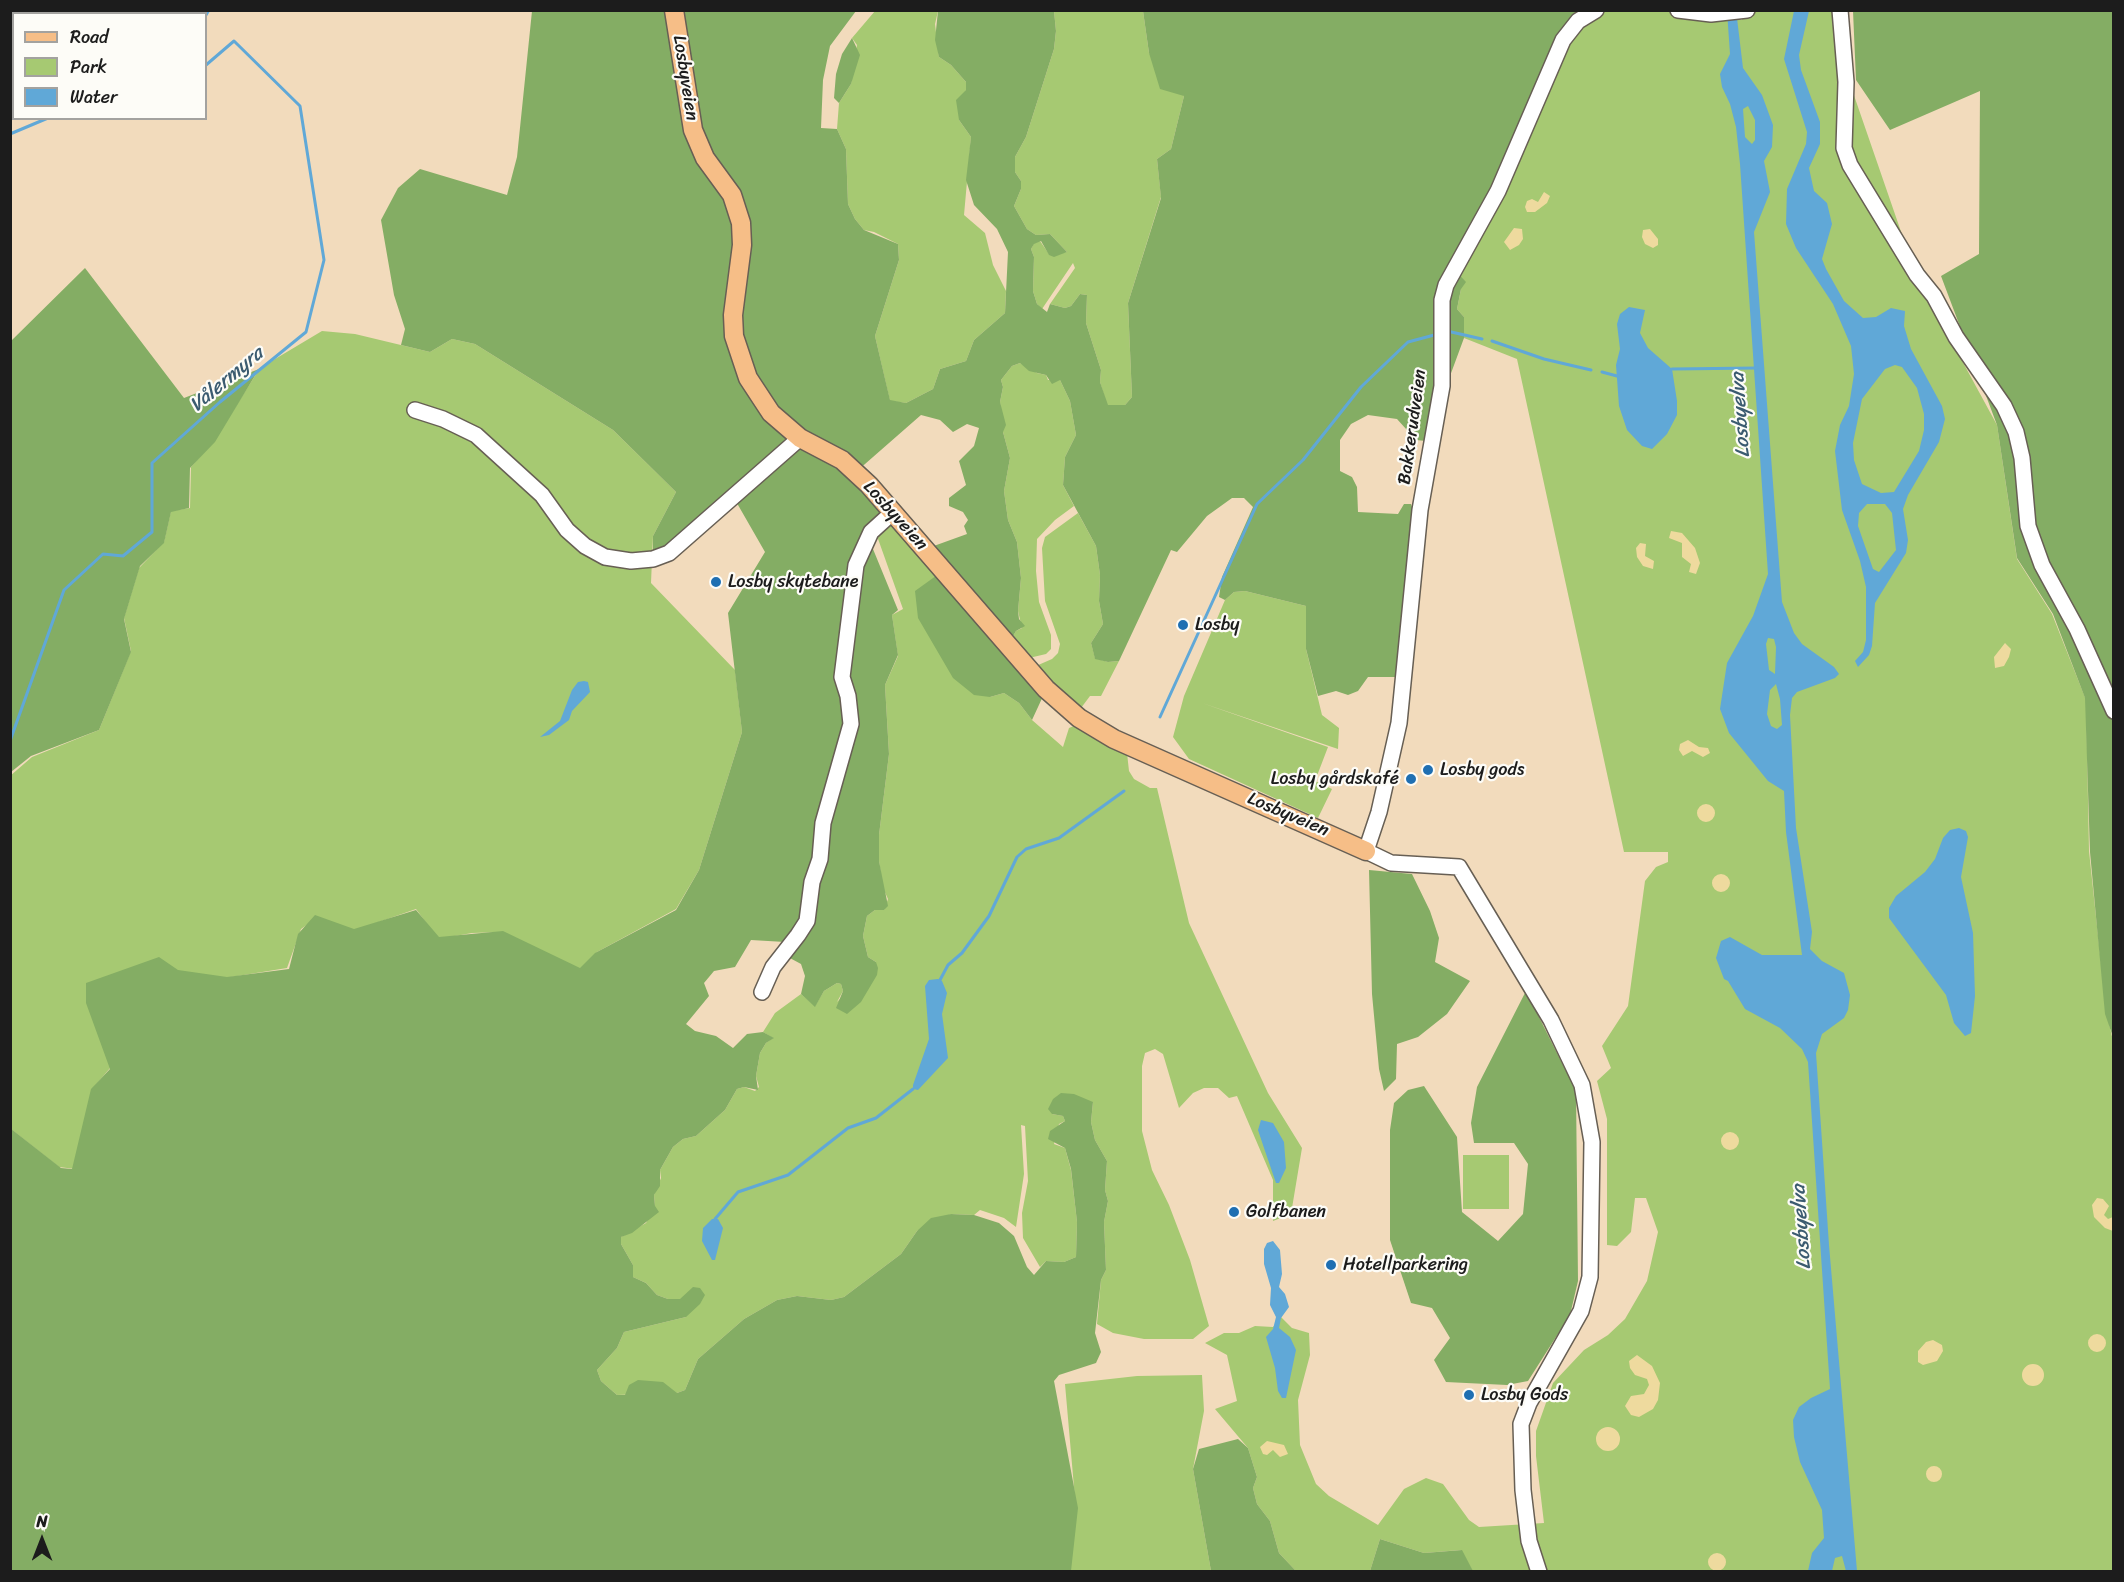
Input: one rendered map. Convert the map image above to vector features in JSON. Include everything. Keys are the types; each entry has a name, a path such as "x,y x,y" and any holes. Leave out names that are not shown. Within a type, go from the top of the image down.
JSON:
{"main road":[{"name":"Losbyveien","path":"675,10 693,130 705,158 732,195 741,223 742,245 733,315 734,336 748,378 771,412 800,438 842,460 869,485 1047,688 1078,718 1114,739 1366,851"}],"street":[{"name":"Bakkerudveien","path":"1366,851 1379,812 1399,723 1420,510 1442,386 1442,300 1446,285 1498,191 1563,40 1578,21 1596,10"},
{"path":"1678,10 1736,12"},
{"path":"1840,10 1846,82 1844,148 1850,165 1917,275 1934,296 1956,337 2004,406 2016,432 2022,458 2028,526 2042,565 2077,629 2114,711"},
{"path":"415,410 442,419 476,435 542,495 567,530 579,540 604,557 631,561 653,559 669,554 800,438"},
{"path":"762,992 777,961 807,921 812,882 820,859 823,823 851,724 848,696 842,677 856,565 871,532 893,512"},
{"path":"1366,851 1391,863 1459,867 1551,1020 1582,1085 1592,1142 1590,1276 1581,1311 1529,1403 1521,1424 1523,1490 1529,1541 1539,1572"}],"green space":[{"path":"532,11 856,11 830,46 823,80 821,128 837,129 846,149 848,204 855,219 864,230 898,244 899,260 875,336 890,400 906,403 933,389 940,369 966,361 974,340 1005,313 1008,252 997,229 974,205 966,180 971,137 959,120 956,100 966,90 966,82 951,65 939,57 935,40 938,11 1054,11 1056,31 1054,49 1026,137 1015,157 1015,172 1021,181 1021,189 1014,206 1027,229 1036,235 1050,234 1067,252 1054,257 1049,255 1041,241 1034,244 1031,249 1034,257 1033,291 1037,304 1047,312 1050,304 1065,308 1071,306 1080,294 1087,295 1086,323 1101,370 1100,382 1108,405 1125,405 1132,397 1128,303 1161,198 1157,159 1171,149 1184,96 1160,89 1149,53 1143,11 1579,11 1551,48 1487,195 1450,265 1466,282 1461,289 1457,309 1464,317 1464,338 1426,441 1416,440 1397,419 1368,415 1351,424 1340,440 1340,471 1352,477 1357,487 1358,512 1398,514 1404,504 1411,504 1415,516 1396,677 1368,677 1358,691 1348,695 1336,691 1318,696 1306,649 1306,606 1245,591 1234,592 1225,600 1219,597 1222,577 1253,507 1244,498 1232,498 1207,516 1177,552 1171,550 1119,661 1108,662 1095,659 1091,643 1103,624 1099,601 1100,575 1096,546 1063,485 1065,457 1076,435 1070,401 1060,380 1052,384 1046,375 1029,371 1020,363 1012,366 1001,380 1003,387 1000,402 1006,425 1003,432 1010,458 1004,491 1008,520 1017,542 1021,578 1018,611 1019,619 1025,626 1016,631 1012,638 931,547 967,534 964,526 968,520 963,512 949,506 949,498 966,485 959,461 974,446 979,428 967,424 953,432 940,420 921,415 849,478 884,515 866,532 898,610 892,615 898,655 885,685 889,754 879,835 879,861 888,906 884,910 875,910 867,916 863,936 868,957 876,962 877,975 861,1002 847,1014 836,1008 843,991 841,984 837,983 824,991 815,1007 801,994 805,976 801,964 788,957 785,942 751,940 735,967 714,971 704,983 709,996 686,1024 695,1031 716,1036 733,1048 747,1034 763,1032 774,1038 766,1043 760,1053 756,1076 758,1090 744,1087 737,1089 725,1110 696,1136 683,1139 673,1147 660,1170 660,1186 654,1195 655,1206 659,1212 632,1233 621,1237 621,1244 633,1265 633,1277 646,1283 657,1295 668,1299 680,1299 693,1287 700,1288 705,1295 700,1304 686,1317 624,1332 617,1348 597,1370 601,1381 617,1395 625,1395 629,1385 638,1380 663,1382 677,1393 685,1390 698,1359 744,1319 777,1300 797,1296 831,1300 844,1297 901,1254 917,1231 931,1218 951,1214 974,1215 999,1223 1014,1236 1027,1267 1034,1275 1046,1261 1064,1262 1076,1257 1077,1222 1071,1169 1065,1148 1048,1139 1050,1131 1065,1121 1063,1116 1052,1114 1048,1109 1053,1099 1061,1093 1074,1094 1093,1102 1091,1122 1095,1140 1107,1161 1105,1190 1108,1201 1104,1222 1106,1270 1101,1280 1095,1333 1101,1352 1096,1363 1059,1375 1054,1381 1078,1508 1071,1571 11,1571 10,1128 61,1168 72,1169 91,1089 110,1069 86,1003 86,983 159,957 178,970 227,977 289,969 298,934 315,915 354,929 416,910 439,937 503,931 580,968 595,953 676,910 699,870 742,732 728,613 765,552 734,498 653,559 653,536 676,492 613,430 475,344 452,339 430,352 401,345 405,329 394,295 381,220 398,188 420,169 507,195 517,157"},
{"path":"875,11 938,11 935,24 939,57 951,65 966,82 959,120 971,137 964,215 985,233 993,265 1006,291 1005,313 974,340 966,361 940,369 933,389 906,403 890,401 875,336 899,260 898,244 874,232 864,230 855,219 848,204 846,149 837,129 839,103 851,84 857,45 852,38"},
{"path":"1054,11 1143,11 1149,53 1184,96 1171,149 1157,159 1161,197 1128,303 1132,397 1125,405 1107,405 1100,382 1101,370 1086,323 1087,295 1080,294 1071,306 1065,308 1050,304 1075,268 1073,263 1042,309 1037,304 1033,291 1034,257 1031,249 1034,243 1040,241 1049,254 1067,252 1050,234 1036,235 1027,229 1014,206 1021,189 1021,181 1015,172 1015,157 1026,137 1054,49 1056,31"},
{"path":"1579,11 1686,11 1742,20 1742,11 1848,11 1848,78 1917,278 1997,425 2017,559 2052,614 2086,700 2089,851 2106,1011 2114,1045 2113,1571 1473,1572 1461,1550 1424,1553 1380,1539 1370,1571 1296,1571 1279,1553 1270,1521 1257,1504 1253,1488 1257,1477 1248,1448 1215,1409 1237,1401 1227,1355 1205,1343 1224,1333 1239,1333 1255,1326 1273,1327 1281,1317 1292,1328 1309,1333 1310,1355 1298,1400 1300,1445 1316,1484 1329,1496 1378,1525 1404,1489 1426,1478 1443,1484 1469,1520 1479,1527 1544,1523 1536,1456 1536,1431 1553,1383 1584,1350 1608,1335 1625,1319 1647,1281 1658,1232 1646,1198 1635,1198 1631,1232 1617,1246 1607,1245 1607,1119 1597,1081 1611,1068 1602,1046 1628,1006 1645,881 1656,867 1668,862 1668,852 1624,852 1517,359 1464,338 1464,317 1457,309 1461,289 1450,266 1487,195 1551,48"},
{"path":"1853,11 2113,11 2113,1037 2105,1014 2090,852 2085,698 2053,614 2017,558 1997,425 1941,276 1979,254 1980,91 1890,130 1856,80"},
{"path":"852,38 860,55 851,84 839,103 834,98 836,74 842,54"},
{"path":"85,268 184,398 259,369 215,442 190,468 189,508 171,512 164,543 140,566 124,619 131,652 99,730 31,756 11,772 11,341"},
{"path":"322,331 355,334 430,352 452,339 475,344 613,430 676,492 653,536 651,583 735,670 742,732 699,870 676,909 597,952 581,970 501,932 472,933 438,939 416,909 353,931 318,917 301,929 287,968 225,978 111,1067 93,1088 75,1169 59,1167 11,1129 10,776 32,757 99,730 131,651 124,618 139,568 164,542 171,511 190,508 191,467 215,439 260,368"},
{"path":"1020,363 1037,373 1046,375 1048,380 1060,380 1070,401 1076,435 1065,457 1063,485 1074,506 1055,520 1037,539 1036,571 1039,602 1051,635 1051,649 1046,654 1029,658 1012,638 1016,631 1022,628 1018,611 1021,578 1017,542 1008,520 1004,491 1010,458 1003,432 1000,402 1003,387 1001,380 1012,366"},
{"path":"1078,513 1096,546 1100,575 1099,601 1103,624 1091,643 1095,658 1108,662 1119,661 1101,696 1090,696 1078,712 1036,666 1052,659 1058,653 1060,644 1045,601 1042,548 1045,537"},
{"path":"889,521 940,573 990,697 1004,693 1019,703 1032,720 1063,747 1069,728 1074,726 1127,753 1129,771 1134,779 1150,788 1157,788 1189,923 1268,1093 1302,1148 1291,1214 1273,1221 1273,1180 1237,1096 1229,1098 1218,1088 1204,1088 1193,1093 1179,1108 1163,1054 1155,1049 1145,1053 1142,1066 1142,1131 1152,1170 1169,1205 1190,1260 1209,1326 1193,1339 1144,1339 1113,1333 1097,1324 1101,1280 1106,1270 1104,1222 1108,1201 1105,1190 1107,1161 1095,1140 1091,1122 1093,1102 1052,1114 1063,1116 1065,1121 1059,1124 1054,1144 1065,1148 1071,1170 1077,1222 1076,1257 1064,1262 1046,1261 1040,1267 1023,1238 1022,1213 1028,1181 1025,1126 1021,1125 1024,1174 1016,1227 1004,1218 980,1210 974,1215 951,1214 917,1231 901,1254 844,1297 831,1300 797,1296 777,1300 744,1319 698,1359 685,1390 677,1393 617,1395 601,1381 597,1370 617,1348 624,1332 686,1317 680,1299 668,1299 657,1295 646,1283 633,1277 633,1265 621,1244 621,1237 646,1223 655,1206 654,1195 661,1178 660,1170 673,1147 683,1139 696,1136 725,1110 737,1089 744,1087 755,1091 759,1087 756,1076 760,1053 766,1043 773,1038 763,1032 775,1013 801,994 815,1006 824,991 837,983 841,984 843,991 837,1002 876,962 868,957 863,936 867,916 875,910 884,910 888,899 883,888 879,861 879,835 889,754 885,685 898,656 892,615 903,609 877,536"},
{"path":"940,573 1044,694 1032,720 1019,703 1004,693 990,697 974,695 953,678 918,618 915,591"},
{"path":"1245,591 1306,606 1306,649 1322,715 1339,728 1338,749 1202,703 1328,747 1315,781 1332,789 1318,818 1189,759 1173,737 1184,696 1225,600 1234,592"},
{"path":"1369,870 1412,874 1430,911 1439,938 1435,962 1470,981 1447,1014 1418,1037 1397,1044 1396,1079 1384,1091 1379,1069 1372,994"},
{"path":"1526,991 1576,1091 1578,1281 1570,1315 1528,1381 1507,1385 1446,1382 1434,1360 1450,1338 1432,1308 1411,1303 1390,1240 1390,1130 1394,1103 1408,1090 1424,1086 1457,1137 1462,1212 1498,1241 1523,1214 1528,1164 1514,1143 1474,1143 1471,1123 1477,1087"},
{"path":"1463,1155 1509,1155 1509,1209 1463,1209"},
{"path":"1202,1375 1204,1411 1193,1469 1211,1571 1070,1571 1076,1510 1065,1384 1137,1376"},
{"path":"1238,1439 1248,1448 1257,1477 1253,1488 1257,1504 1270,1521 1279,1553 1296,1571 1211,1571 1193,1469 1199,1449"},
{"path":"1380,1539 1424,1553 1462,1550 1473,1571 1370,1571"}],"sand":[{"path":"1544,192 1550,196 1547,203 1535,212 1527,212 1525,207 1527,201 1532,199 1538,202"},
{"path":"1514,228 1522,229 1523,239 1519,245 1510,250 1504,242"},
{"path":"1650,229 1658,239 1658,245 1653,248 1645,244 1642,237 1643,230"},
{"path":"1671,531 1682,533 1695,548 1700,563 1696,574 1689,572 1691,564 1682,557 1682,543 1669,538"},
{"path":"1640,543 1646,544 1645,556 1654,561 1653,569 1643,566 1637,557 1636,548"},
{"path":"2005,643 2011,649 2009,657 2004,666 1995,668 1994,657"},
{"path":"1688,740 1699,747 1708,748 1710,753 1703,757 1692,751 1683,756 1679,750 1680,744"},
{"path":"1706,804 1712,807 1715,813 1712,819 1706,822 1700,819 1697,813 1700,807"},
{"path":"1721,874 1727,877 1730,883 1727,889 1721,892 1715,889 1712,883 1715,877"},
{"path":"1730,1132 1736,1135 1739,1141 1736,1147 1730,1150 1724,1147 1721,1141 1724,1135"},
{"path":"2097,1198 2103,1199 2109,1206 2104,1215 2108,1219 2113,1217 2113,1231 2105,1228 2094,1217 2092,1205"},
{"path":"2097,1334 2103,1337 2106,1343 2103,1349 2097,1352 2091,1349 2088,1343 2091,1337"},
{"path":"1933,1340 1942,1345 1943,1351 1937,1361 1923,1365 1918,1362 1918,1351 1926,1342"},
{"path":"1637,1355 1652,1366 1660,1383 1658,1400 1653,1409 1639,1417 1631,1415 1625,1406 1631,1396 1644,1394 1649,1385 1647,1379 1635,1375 1630,1368 1629,1361"},
{"path":"2033,1364 2041,1367 2044,1375 2041,1383 2033,1386 2025,1383 2022,1375 2025,1367"},
{"path":"1608,1427 1616,1431 1620,1439 1616,1447 1608,1451 1600,1447 1596,1439 1600,1431"},
{"path":"1267,1441 1284,1445 1288,1454 1280,1457 1273,1450 1267,1455 1263,1454 1260,1447"},
{"path":"1931,1466 1937,1466 1942,1474 1940,1480 1931,1482 1926,1477 1926,1471"},
{"path":"1717,1553 1723,1556 1726,1562 1723,1568 1717,1571 1711,1568 1708,1562 1711,1556"}],"water":[{"path":"1736,10 1743,68 1762,95 1773,125 1772,147 1764,161 1770,192 1754,232 1782,602 1794,633 1802,644 1834,667 1839,674 1835,678 1797,692 1792,698 1790,715 1796,828 1812,932 1810,949 1822,961 1844,973 1850,995 1848,1010 1844,1018 1822,1034 1816,1053 1829,1245 1857,1571 1846,1571 1842,1556 1835,1558 1832,1571 1808,1571 1812,1553 1824,1538 1822,1510 1800,1462 1794,1437 1793,1420 1799,1407 1830,1389 1808,1062 1802,1049 1780,1028 1745,1009 1728,981 1724,979 1716,958 1721,941 1730,937 1762,955 1802,955 1786,832 1784,791 1768,781 1729,733 1720,709 1727,663 1753,616 1768,574 1740,164 1736,127 1730,104 1722,87 1720,74 1730,54 1727,11","holes":["1748,106 1755,120 1755,140 1752,144 1745,137 1743,109","1768,638 1774,639 1775,674 1769,670 1766,644","1776,684 1782,725 1777,729 1771,726 1767,714 1770,690"]},
{"path":"1794,11 1809,11 1799,55 1801,70 1820,122 1820,144 1809,168 1814,191 1827,203 1832,224 1822,259 1844,301 1863,318 1876,317 1891,308 1905,311 1904,326 1911,349 1942,406 1945,419 1939,442 1908,495 1903,509 1908,540 1906,553 1875,603 1872,646 1869,655 1858,667 1855,661 1863,652 1866,640 1866,587 1860,561 1842,510 1835,451 1840,425 1849,406 1854,374 1851,346 1833,304 1796,248 1786,224 1787,189 1806,144 1807,132 1784,59","holes":["1895,365 1902,367 1917,388 1924,414 1924,430 1919,451 1894,492 1881,493 1862,484 1854,460 1853,443 1862,399 1885,369","1867,504 1885,504 1892,513 1896,550 1879,572 1873,569 1858,526 1859,513"]},
{"path":"1629,307 1645,310 1640,333 1648,348 1672,369 1677,415 1667,434 1652,449 1642,446 1627,430 1619,406 1616,365 1620,349 1617,324 1620,314"},
{"path":"578,682 588,682 590,692 572,711 569,720 549,735 540,737 560,721 572,690"},
{"path":"1959,828 1966,831 1968,837 1961,877 1973,933 1975,996 1971,1033 1965,1036 1954,1023 1946,995 1889,918 1889,908 1896,896 1925,872 1935,859 1943,838 1950,830"},
{"path":"929,980 942,981 947,993 942,1014 948,1058 918,1090 913,1089 929,1039 925,986"},
{"path":"1261,1120 1273,1123 1284,1142 1286,1168 1279,1183 1276,1183 1258,1130"},
{"path":"712,1219 718,1219 723,1228 715,1260 712,1260 702,1241 703,1228"},
{"path":"1273,1241 1280,1250 1282,1274 1279,1287 1285,1294 1289,1307 1281,1318 1279,1328 1290,1337 1296,1350 1286,1398 1282,1398 1278,1391 1275,1368 1266,1337 1273,1329 1276,1317 1270,1305 1271,1288 1264,1264 1264,1249 1267,1243"}],"waterway":[{"name":"Vålermyra","path":"10,741 64,590 103,554 123,556 152,532 152,463 220,402 306,332 324,260 300,106 234,41 207,64"},
{"path":"10,134 43,120"},
{"path":"1447,331 1482,339"},
{"path":"1160,717 1257,504 1303,460 1361,387 1408,342 1438,334"},
{"path":"1492,341 1544,359 1591,370"},
{"name":"Losbyelva","path":"1672,369 1757,368"},
{"path":"1602,372 1617,376"},
{"path":"940,980 948,965 962,953 989,916 1017,857 1026,849 1059,838 1124,791"},
{"path":"715,1219 738,1192 788,1175 848,1128 876,1118 913,1089"}],"place":[{"name":"Losby skytebane","path":"716,582"},
{"name":"Losby","path":"1183,625"},
{"name":"Losby gods","path":"1428,770"},
{"name":"Losby gårdskafé","path":"1411,779"},
{"name":"Golfbanen","path":"1234,1212"},
{"name":"Hotellparkering","path":"1331,1265"},
{"name":"Losby Gods","path":"1469,1395"}]}
